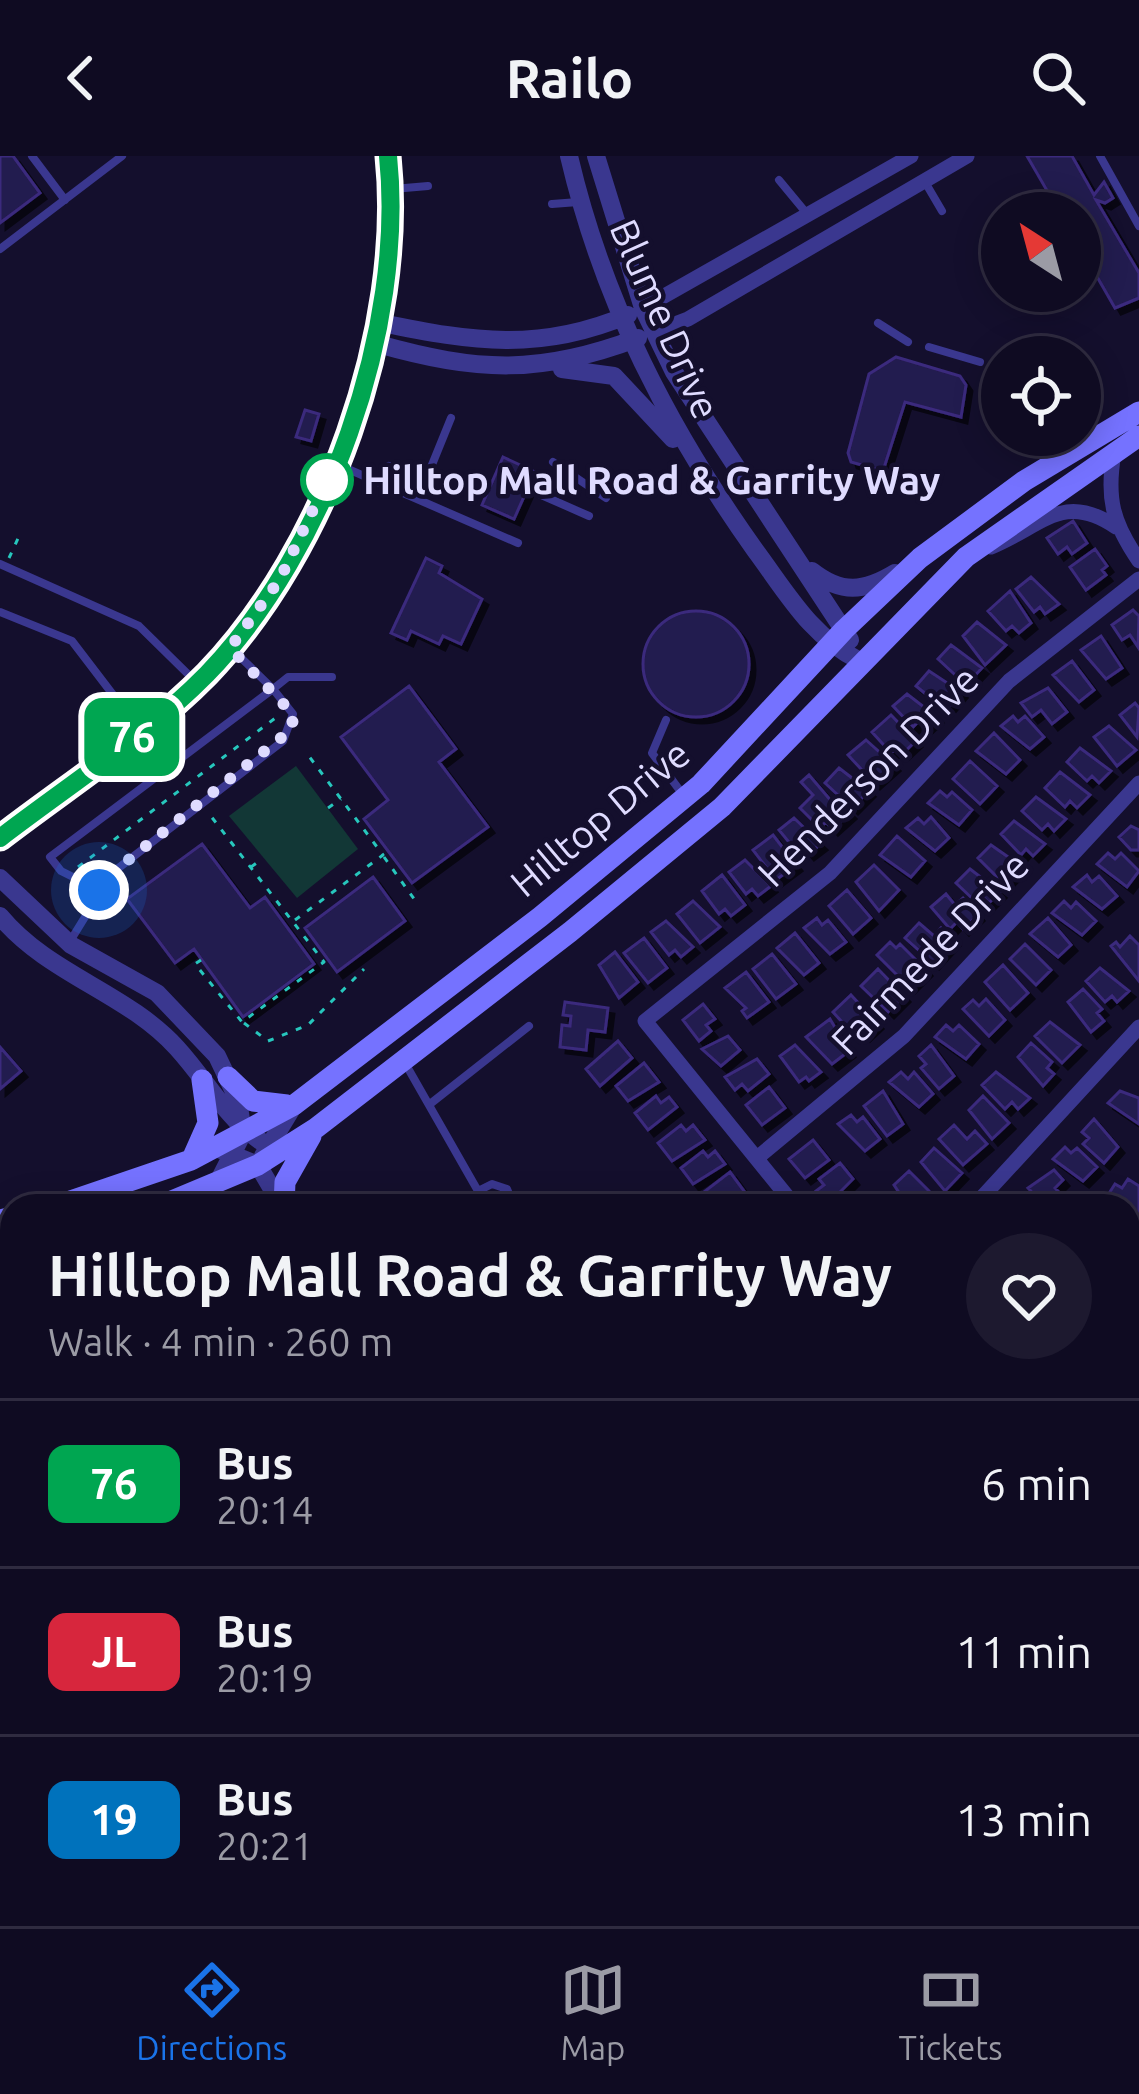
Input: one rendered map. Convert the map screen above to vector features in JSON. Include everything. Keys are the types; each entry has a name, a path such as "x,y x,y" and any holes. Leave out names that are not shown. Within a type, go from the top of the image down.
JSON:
{"main road":[{"name":"Hilltop Drive","path":"91,1194 224,1151 243,1133 294,1105 686,797 920,558 1024,481 1139,412"},
{"name":"Hilltop Drive","path":"191,1194 316,1128 404,1062 722,806 966,557 1139,436"},
{"path":"229,1077 253,1101 294,1105"},
{"path":"191,1160 208,1123 202,1080"},
{"path":"284,1194 285,1182 316,1128"}],"street":[{"path":"0,838 197,683 230,648 286,568 334,463 378,344 391,256 388,156"},
{"name":"Blume Drive","path":"568,156 620,318 693,462 860,661"},
{"name":"Blume Drive","path":"596,156 654,332 699,416 806,567 837,638"},
{"path":"382,323 452,338 557,339 643,308 911,156"},
{"path":"533,368 688,319 968,156"},
{"path":"378,344 445,362 614,376 693,462"},
{"path":"1114,453 1109,500 1115,527"},
{"path":"966,557 1064,509 1088,509 1115,527 1139,561"},
{"path":"806,567 836,587 863,589 920,558"},
{"name":"Henderson Drive","path":"757,1158 645,1021 830,873 1009,681 1139,579"},
{"name":"Fairmede Drive","path":"757,1158 904,1036 1139,783"},
{"path":"0,878 69,943 157,992 201,1033 229,1077 243,1133"},
{"path":"0,916 50,964 138,1013 268,1155 279,1194"},
{"path":"985,1194 1139,1027"},
{"path":"268,1155 294,1105"},
{"path":"217,1184 224,1151 268,1155"},
{"path":"757,1158 786,1194"}],"lane":[{"path":"32,156 65,200"},
{"path":"0,249 122,156"},
{"path":"1100,156 1139,226"},
{"path":"779,180 808,215"},
{"path":"925,181 942,211"},
{"path":"391,189 428,186"},
{"path":"552,204 580,202"},
{"path":"878,323 908,342"},
{"path":"928,346 980,362"},
{"path":"389,466 424,482 452,418"},
{"path":"553,462 607,498"},
{"path":"334,463 518,543"},
{"path":"539,494 589,516"},
{"path":"3,565 139,626 197,683"},
{"path":"0,612 68,637 140,731"},
{"path":"69,943 112,873 292,729 293,714 230,648"},
{"path":"99,890 61,871 50,857 288,677 332,676"},
{"path":"666,719 652,752 686,797"},
{"path":"430,1104 529,1026"},
{"path":"404,1062 477,1194"},
{"path":"478,1191 500,1185 507,1194"}],"path":[{"path":"3,565 21,532"},
{"path":"77,868 278,716"},
{"path":"305,751 418,903"},
{"path":"187,785 324,962 242,1022"},
{"path":"328,808 340,799"},
{"path":"294,921 383,855"},
{"path":"250,868 262,859"},
{"path":"201,959 195,964 242,1022 268,1041 300,1030 364,969"}],"green space":[{"path":"296,766 358,849 297,898 229,816"}],"building":[{"path":"0,156 13,156 40,193 0,223"},
{"path":"1027,156 1072,156 1092,192 1048,192"},
{"path":"1104,182 1113,198 1105,203 1101,192 1096,192"},
{"path":"1101,208 1139,273 1139,298 1115,308 1101,284"},
{"path":"896,357 960,376 966,385 961,417 905,402 883,471 851,462 848,453 869,374"},
{"path":"305,410 319,414 311,441 296,437"},
{"path":"503,457 535,472 514,519 482,505"},
{"path":"1073,521 1087,543 1072,554 1067,547 1058,554 1047,538"},
{"path":"1095,549 1107,566 1102,570 1106,575 1086,590 1070,567"},
{"path":"426,558 442,566 439,573 482,599 461,644 443,636 439,644 411,631 407,640 391,633"},
{"path":"1031,577 1059,604 1045,614 1040,607 1034,612 1016,589"},
{"path":"1010,591 1031,623 1019,633 1012,626 1006,631 988,611"},
{"path":"1133,610 1139,616 1138,647 1130,635 1122,640 1112,625"},
{"path":"696,611 716,615 733,627 745,644 749,664 745,684 733,701 716,713 696,717 676,713 659,701 647,684 643,664 647,644 659,627 676,615"},
{"path":"977,622 1006,645 985,665 963,636"},
{"path":"1101,636 1122,668 1106,679 1081,650"},
{"path":"951,645 982,668 966,685 938,659"},
{"path":"1072,661 1094,690 1079,702 1053,675"},
{"path":"929,671 961,692 950,705 942,698 938,704 916,686"},
{"path":"409,686 456,749 439,762 488,827 412,883 364,819 388,800 341,737"},
{"path":"1048,688 1067,712 1052,724 1041,710 1032,717 1021,703"},
{"path":"907,694 937,717 925,728 919,721 913,727 893,706"},
{"path":"1135,703 1139,708 1137,737 1120,715"},
{"path":"891,715 916,741 903,753 898,747 891,753 872,732"},
{"path":"1013,716 1018,722 1025,716 1044,737 1030,749 1001,726"},
{"path":"1109,726 1136,750 1117,766 1094,737"},
{"path":"994,733 1020,760 1006,774 976,751"},
{"path":"866,740 894,765 874,783 848,755"},
{"path":"1080,748 1111,771 1099,783 1092,776 1087,781 1067,762"},
{"path":"970,761 997,786 980,804 953,779"},
{"path":"839,768 869,791 852,808 825,783"},
{"path":"1060,772 1090,795 1077,808 1070,801 1065,807 1045,788"},
{"path":"809,775 838,809 842,805 850,813 832,829 826,822 820,828 800,808 813,795 801,782"},
{"path":"940,791 947,797 952,792 972,810 959,825 928,803"},
{"path":"1036,797 1066,819 1054,831 1048,824 1042,830 1022,811"},
{"path":"931,817 949,838 935,851 906,828 918,818 924,824"},
{"path":"794,818 821,844 808,854 803,848 797,852 779,830"},
{"path":"1014,821 1045,844 1033,856 1026,849 1021,855 1001,834"},
{"path":"1131,826 1139,830 1139,850 1131,850 1119,837"},
{"path":"773,835 796,865 776,880 753,850"},
{"path":"897,836 925,861 911,877 880,855"},
{"path":"202,844 250,908 265,897 314,964 243,1017 194,949 175,963 127,899"},
{"path":"991,845 1021,866 1004,884 978,858"},
{"path":"1108,853 1115,859 1121,853 1139,871 1127,887 1097,864"},
{"path":"745,860 771,886 758,896 752,889 746,894 729,872"},
{"path":"874,865 899,890 879,911 856,882"},
{"path":"970,869 1000,892 989,903 982,896 976,902 956,883"},
{"path":"722,875 745,905 731,916 725,909 719,914 702,891"},
{"path":"1087,875 1092,882 1099,876 1117,896 1102,909 1073,887"},
{"path":"373,877 405,921 337,972 305,928"},
{"path":"847,890 871,918 853,934 829,906"},
{"path":"946,894 955,905 963,898 978,915 963,929 957,922 950,929 931,907"},
{"path":"693,901 720,927 700,943 677,914"},
{"path":"1064,901 1071,908 1076,902 1096,921 1082,935 1052,913"},
{"path":"817,918 822,925 828,920 846,942 830,954 804,928"},
{"path":"1048,918 1071,945 1058,957 1030,934"},
{"path":"666,921 693,947 681,957 675,950 669,955 651,932"},
{"path":"919,923 934,936 941,928 954,940 933,963 905,938"},
{"path":"795,933 819,963 804,975 777,948"},
{"path":"1130,936 1139,945 1139,981 1111,946 1116,942 1120,947"},
{"path":"644,938 667,968 648,983 624,953"},
{"path":"890,942 896,948 900,944 926,970 909,987 877,955"},
{"path":"1025,944 1051,970 1036,985 1010,959"},
{"path":"615,952 638,982 619,998 599,965"},
{"path":"772,954 796,984 776,999 753,969"},
{"path":"1003,965 1028,993 1010,1010 985,982"},
{"path":"1100,968 1129,991 1117,1002 1112,996 1105,1002 1086,981"},
{"path":"878,969 904,996 888,1012 861,986"},
{"path":"746,972 769,1002 747,1018 742,1011 746,1008 725,988"},
{"path":"1083,989 1102,1009 1097,1013 1104,1021 1091,1032 1068,1002"},
{"path":"851,995 877,1023 864,1035 858,1028 852,1033 833,1012"},
{"path":"986,999 1005,1020 989,1036 963,1009 973,1000 979,1006"},
{"path":"565,1002 608,1008 605,1032 588,1030 586,1050 560,1047 562,1025 570,1026 571,1016 563,1015"},
{"path":"703,1004 715,1019 706,1025 711,1031 699,1041 683,1020"},
{"path":"830,1019 849,1051 832,1064 806,1037"},
{"path":"1050,1022 1080,1045 1062,1063 1035,1036"},
{"path":"946,1025 953,1031 959,1025 979,1044 966,1059 935,1037"},
{"path":"728,1036 740,1050 721,1066 702,1049"},
{"path":"618,1041 632,1058 600,1086 586,1069"},
{"path":"1031,1043 1052,1062 1047,1068 1054,1074 1043,1086 1018,1057"},
{"path":"795,1045 821,1072 809,1081 806,1077 799,1082 780,1056"},
{"path":"931,1045 954,1076 939,1089 921,1068 926,1064 919,1056"},
{"path":"0,1047 21,1071 0,1089"},
{"path":"757,1059 769,1074 748,1091 742,1084 735,1090 725,1077"},
{"path":"644,1063 659,1082 628,1101 616,1086"},
{"path":"901,1072 908,1079 914,1072 933,1094 919,1107 889,1082"},
{"path":"996,1072 1030,1098 1018,1109 1012,1102 1005,1109 982,1085"},
{"path":"769,1087 785,1108 762,1125 746,1105"},
{"path":"883,1091 903,1124 887,1136 864,1106"},
{"path":"1120,1091 1139,1098 1139,1124 1108,1103"},
{"path":"656,1096 661,1103 669,1097 677,1107 648,1130 635,1113"},
{"path":"983,1096 1009,1123 992,1139 969,1110"},
{"path":"851,1115 857,1122 863,1117 880,1139 865,1151 838,1124"},
{"path":"1094,1119 1118,1147 1104,1163 1083,1144 1089,1138 1082,1132"},
{"path":"681,1125 686,1131 693,1125 705,1140 672,1161 658,1143"},
{"path":"954,1125 967,1139 975,1131 987,1144 963,1165 939,1139"},
{"path":"813,1140 829,1160 805,1178 789,1159"},
{"path":"1065,1147 1071,1153 1077,1148 1097,1167 1083,1181 1053,1159"},
{"path":"934,1148 962,1173 945,1191 921,1162"},
{"path":"703,1151 708,1157 715,1151 725,1164 693,1184 681,1168"},
{"path":"840,1163 853,1179 838,1194 818,1194 824,1185 819,1179"},
{"path":"1054,1170 1063,1180 1055,1188 1061,1194 1034,1194 1028,1188"},
{"path":"909,1171 929,1194 900,1194 894,1185"},
{"path":"730,1172 744,1191 740,1194 701,1194"},
{"path":"1128,1179 1139,1186 1139,1194 1109,1194 1115,1184 1122,1188"}],"bus line":[{"name":"76","path":"0,838 184,696 230,648 280,579 364,391 381,334 391,256 388,156"}],"place":[{"name":"Hilltop Mall Road & Garrity Way","path":"327,480"}],"route":[{"path":"99,890 112,873 284,741 292,729 293,714 230,648 280,579 327,480"}]}
